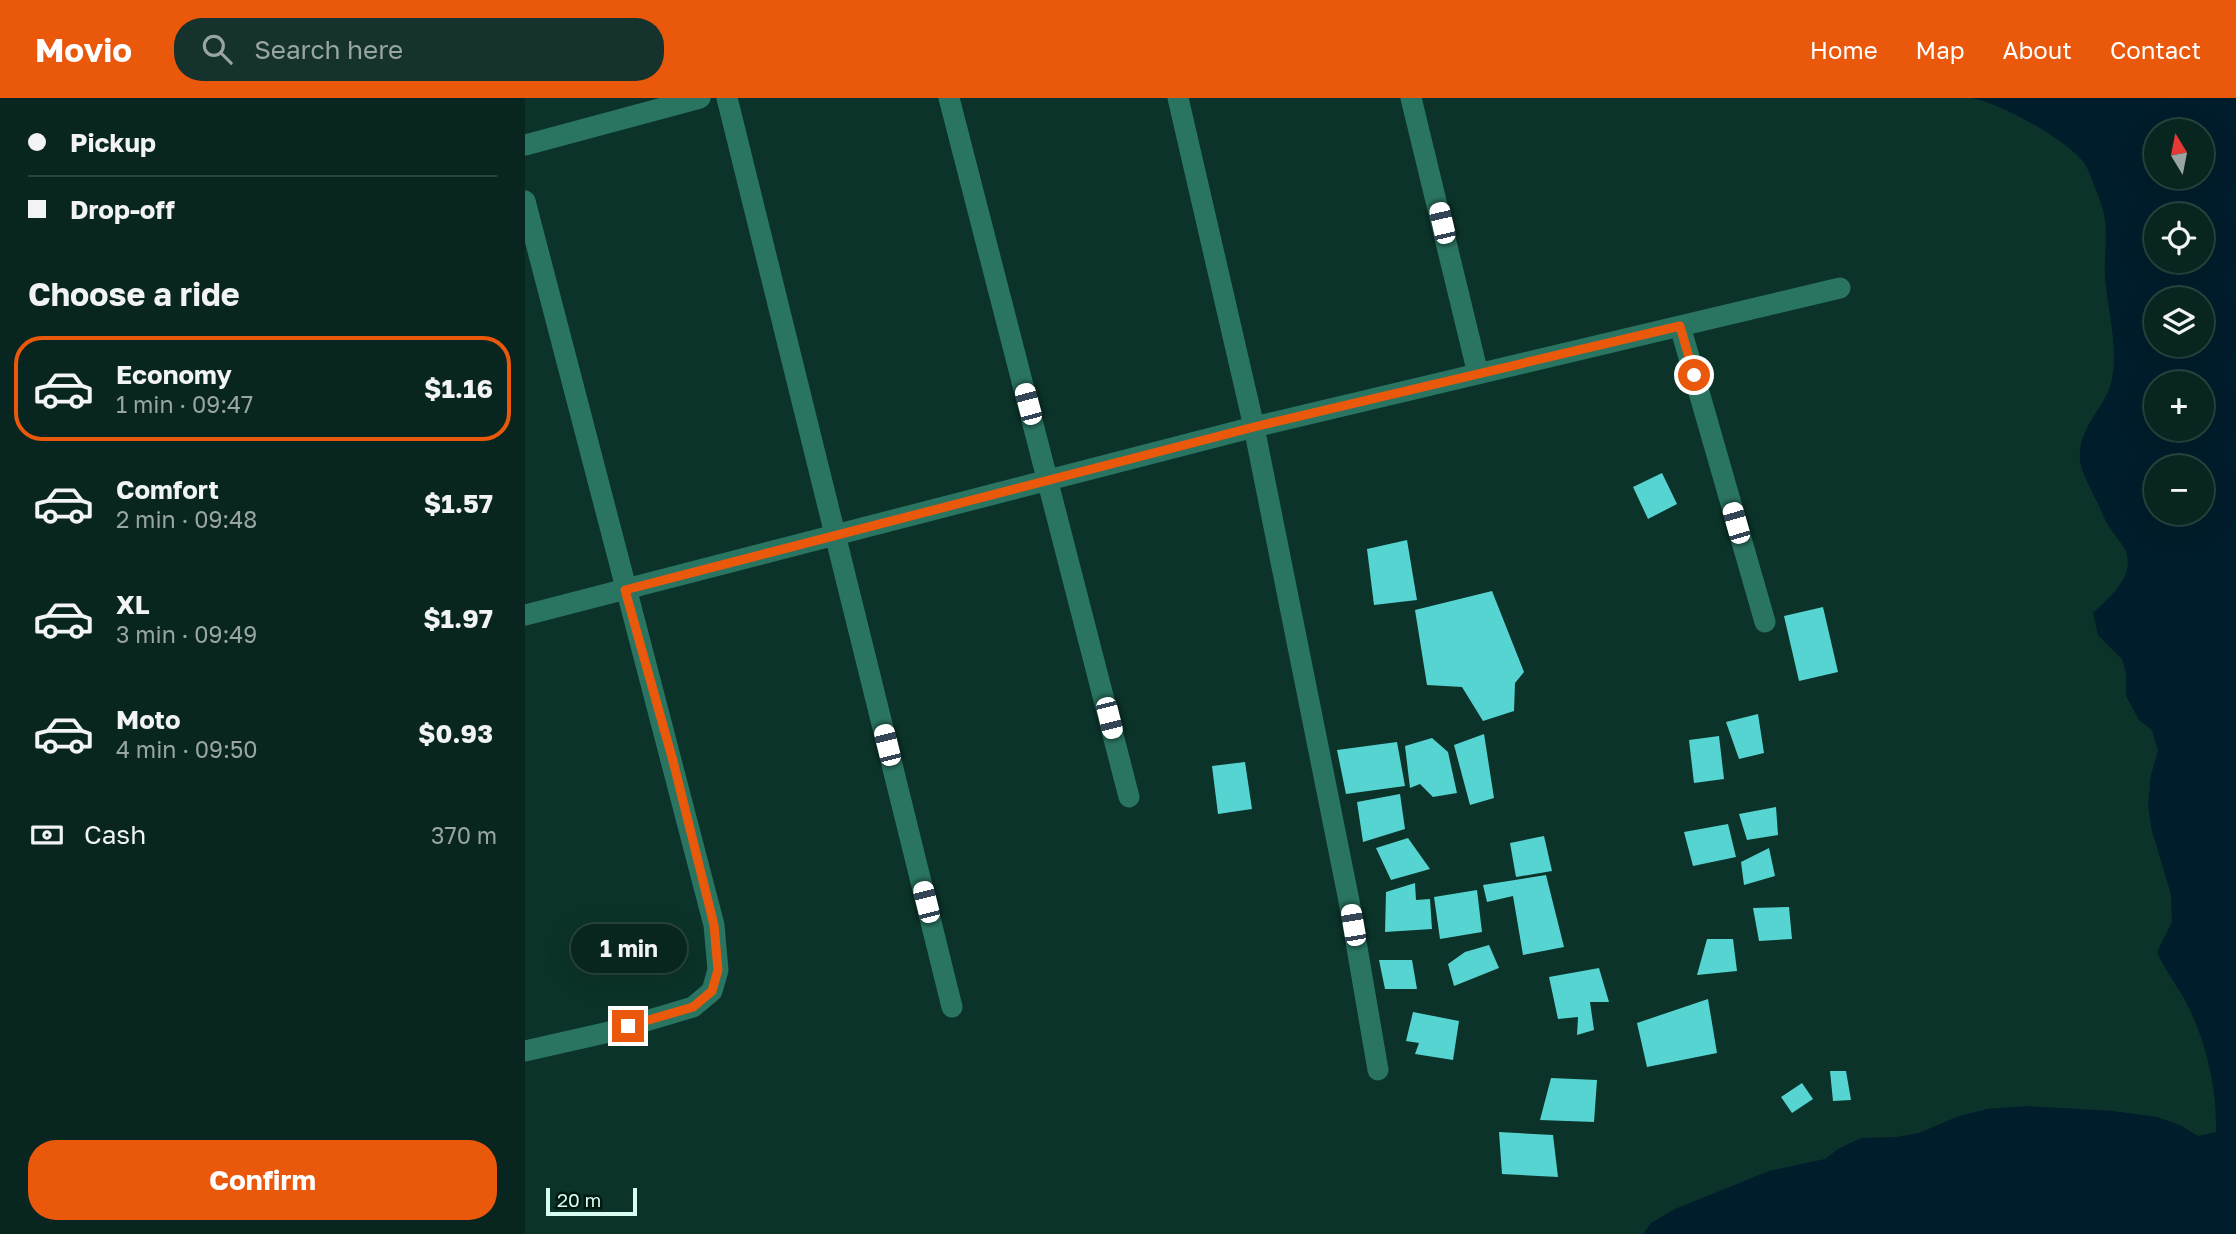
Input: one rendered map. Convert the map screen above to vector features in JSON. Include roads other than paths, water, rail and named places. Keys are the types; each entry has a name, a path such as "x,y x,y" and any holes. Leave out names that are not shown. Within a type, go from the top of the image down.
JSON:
{"street":[{"path":"525,145 700,98"},
{"path":"727,98 952,1007"},
{"path":"950,98 1129,797"},
{"path":"1178,98 1254,427 1349,901 1378,1070"},
{"path":"1411,98 1478,374"},
{"path":"525,201 625,590 673,761 714,925 718,970 712,991 693,1007 609,1032 525,1051"},
{"path":"525,615 1254,427 1840,288"},
{"path":"1680,326 1765,622"}],"water":[{"path":"1971,98 2236,98 2236,1234 1643,1234 1651,1223 1675,1209 1769,1171 1825,1159 1861,1138 1919,1133 1959,1116 1987,1109 2027,1106 2113,1111 2157,1117 2180,1125 2198,1136 2216,1132 2213,1083 2200,1035 2187,1004 2157,952 2172,922 2171,894 2152,831 2148,805 2151,775 2158,751 2152,730 2139,720 2126,696 2126,673 2122,659 2098,635 2093,613 2119,586 2127,570 2128,561 2124,548 2104,518 2080,461 2083,438 2109,390 2114,366 2105,278 2104,214 2087,168 2077,155 2033,124 1998,107"}]}
